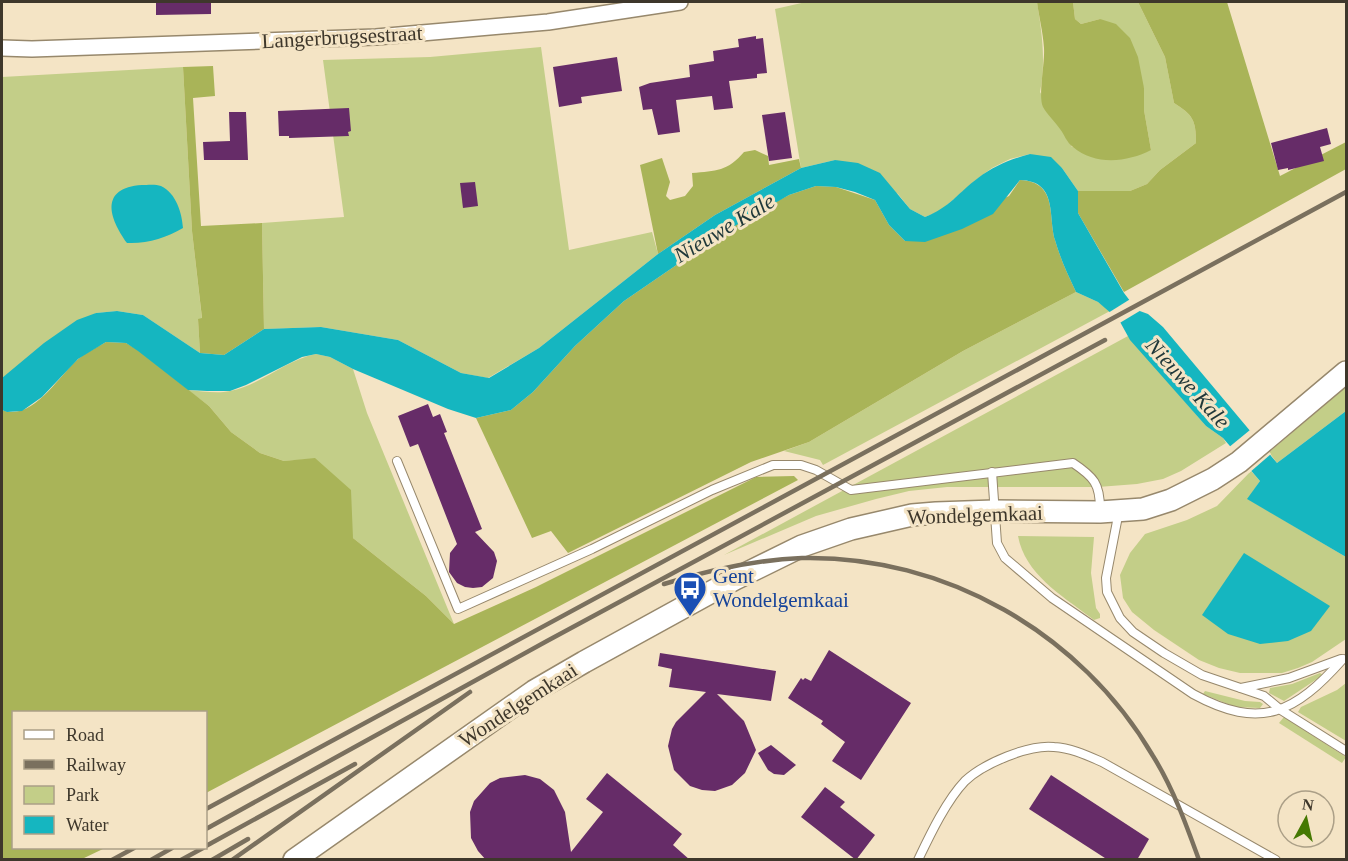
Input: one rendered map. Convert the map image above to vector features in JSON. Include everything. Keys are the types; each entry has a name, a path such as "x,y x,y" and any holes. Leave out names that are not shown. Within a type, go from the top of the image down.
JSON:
{"main road":[{"name":"Wondelgemkaai","path":"294,860 534,691 594,656 773,560 824,537 881,522 936,513 1109,512 1143,509 1172,500 1213,479 1239,462 1347,372"}],"street":[{"name":"Langerbrugsestraat","path":"2,48 32,50 376,37 548,22 680,2"}],"lane":[{"path":"397,461 458,609 592,549 712,490 772,465 801,465 816,470 851,490 1073,463 1090,474 1109,512 1107,592 1120,618 1140,637 1202,675 1264,696 1281,710 1347,751"},
{"path":"992,472 997,543 1005,558 1052,598 1211,704 1245,714 1265,714 1281,710 1322,683 1342,658 1289,678 1241,687"},
{"path":"918,860 951,800 966,781 982,769 1005,758 1052,746 1076,751 1102,762 1276,860"}],"green space":[{"path":"806,2 1037,2 1043,58 1040,92 1072,147 1151,150 1144,110 1144,88 1100,19 1081,24 1075,19 1073,2 1138,2 1165,57 1174,103 1189,115 1194,123 1196,143 1160,170 1147,184 1130,191 1078,191 1062,168 1030,154 1010,159 977,179 940,211 925,217 910,209 898,194 835,160 801,168 775,9"},
{"path":"1037,2 1073,2 1075,19 1081,24 1100,19 1116,24 1130,38 1138,57 1144,88 1144,110 1151,150 1132,157 1112,160 1091,157 1069,143 1043,107 1041,87 1044,48"},
{"path":"1138,2 1227,2 1280,176 1346,142 1346,169 1124,292 1078,213 1078,191 1130,191 1147,184 1160,170 1196,143 1194,123 1185,111 1174,103 1165,57"},
{"path":"541,47 569,250 652,232 658,254 539,348 488,378 461,373 398,340 321,327 264,329 262,223 344,217 323,60 430,57"},
{"path":"213,66 215,96 193,98 201,226 262,223 264,329 224,355 200,353 198,319 202,318 192,231 183,67"},
{"path":"183,67 192,231 202,319 198,319 200,353 143,315 117,311 96,313 2,378 2,77"},
{"path":"755,150 768,156 769,165 799,159 801,168 715,215 658,254 640,165 662,158 670,182 666,196 670,200 685,196 693,186 692,173 721,169 744,152"},
{"path":"1020,180 1032,182 1041,187 1046,194 1057,247 1076,292 963,351 809,442 751,462 568,553 551,531 532,538 476,418 511,410 533,392 575,346 624,301 726,231 766,207 789,195 816,186 836,187 875,200 889,225 905,241 1009,196"},
{"path":"1076,292 1098,302 1110,311 823,465 820,460 784,451 809,442 963,351"},
{"path":"1128,336 1206,426 1223,438 1226,443 1181,471 1163,479 1137,484 1098,487 947,487 909,491 816,516 724,555"},
{"path":"106,342 126,343 209,406 231,432 260,453 284,461 315,458 351,490 353,538 426,596 454,624 536,587 756,477 794,476 798,480 207,792 207,711 12,711 12,849 103,849 82,859 2,859 2,410 13,412 24,410 34,404 77,360"},
{"path":"316,354 330,357 353,369 367,413 454,624 426,596 353,538 315,459 284,461 260,453 231,432 209,406 188,390 220,392 241,388 294,361"},
{"path":"1346,387 1346,411 1277,463 1269,452"},
{"path":"1251,471 1260,481 1248,499 1346,557 1346,639 1312,662 1282,673 1240,673 1199,660 1154,630 1132,612 1123,598 1120,575 1130,553 1145,534 1187,520 1217,506"},
{"path":"1018,536 1094,537 1091,573 1096,608 1100,618 1094,620 1056,592 1036,573 1028,562"},
{"path":"1320,673 1323,675 1284,701 1269,693 1270,688 1292,684"},
{"path":"1346,683 1346,741 1298,712 1301,707 1337,690"},
{"path":"1205,691 1263,704 1260,708 1235,707 1203,694"},
{"path":"1284,717 1346,757 1342,763 1279,723"}],"water":[{"name":"Nieuwe Kale","path":"1030,154 1051,157 1062,168 1078,191 1078,213 1124,293 1137,310 1148,314 1163,327 1277,463 1346,411 1346,557 1247,499 1260,481 1223,438 1206,426 1130,340 1119,320 1098,302 1076,292 1057,247 1046,193 1041,186 1020,180 993,214 962,229 925,242 905,241 889,225 875,200 855,192 836,187 816,186 789,195 726,231 624,301 575,346 533,392 511,410 476,418 448,409 330,357 316,354 302,357 230,391 188,390 126,343 106,342 78,359 42,397 22,411 2,410 2,378 44,343 77,320 96,313 117,311 143,315 200,353 224,355 264,329 321,327 398,340 461,373 489,378 539,348 658,254 715,215 801,168 835,160 858,163 880,173 910,209 925,217 947,204 990,170"},
{"path":"159,185 171,193 180,210 183,228 156,240 127,243 112,214 114,198 128,187"},
{"path":"1244,553 1330,606 1311,631 1288,641 1260,644 1228,634 1202,615"}],"pier":[{"path":"1132,298 1143,309 1118,324 1108,313"},
{"path":"1250,430 1271,454 1249,473 1228,448"}],"building":[{"path":"156,2 211,2 211,14 156,15"},
{"path":"756,36 756,39 763,38 767,73 757,74 757,78 729,81 733,108 714,110 712,96 676,100 680,132 658,135 652,109 643,110 639,87 650,83 690,77 689,65 714,61 713,51 739,47 738,39"},
{"path":"617,57 622,91 581,97 582,103 559,107 553,67"},
{"path":"349,108 351,131 348,132 349,136 289,138 289,136 279,136 278,111"},
{"path":"229,112 246,112 248,160 204,160 203,142 230,141"},
{"path":"785,112 792,158 769,161 762,115"},
{"path":"1327,128 1331,144 1320,147 1324,161 1288,170 1288,168 1278,170 1271,143"},
{"path":"475,182 478,206 463,208 460,183"},
{"path":"428,404 433,417 440,414 447,432 444,433 482,529 475,532 494,552 497,561 493,578 482,587 465,587 457,583 449,572 450,553 457,544 418,444 410,447 398,416"},
{"path":"829,650 911,703 861,780 832,761 845,742 821,724 823,721 788,698 801,678 811,681"},
{"path":"660,653 776,671 771,701 717,694 744,721 756,750 745,773 732,785 715,791 702,790 690,786 674,770 668,746 672,729 706,692 669,687 672,669 658,666"},
{"path":"771,745 796,765 784,775 774,774 768,770 758,753"},
{"path":"607,773 682,834 673,845 690,860 486,860 478,851 471,838 470,812 474,801 490,783 500,778 525,775 540,779 554,790 565,812 571,852 603,812 586,799"},
{"path":"1051,775 1149,839 1137,860 1108,860 1029,809"},
{"path":"825,787 845,802 840,807 875,835 856,860 801,817"}],"railway":[{"path":"207,808 1346,192"},
{"path":"207,828 547,641 1105,340"},
{"path":"664,584 750,563 802,558 855,561 907,570 957,587 1004,610 1048,639 1088,673 1123,712 1167,781 1199,860"},
{"path":"232,860 470,692"},
{"path":"207,845 355,764"},
{"path":"212,860 248,839"},
{"path":"112,860 132,849"},
{"path":"151,860 170,849"},
{"path":"181,860 201,849"}],"place":[{"name":"Gent Wondelgemkaai","path":"690,617"}]}
